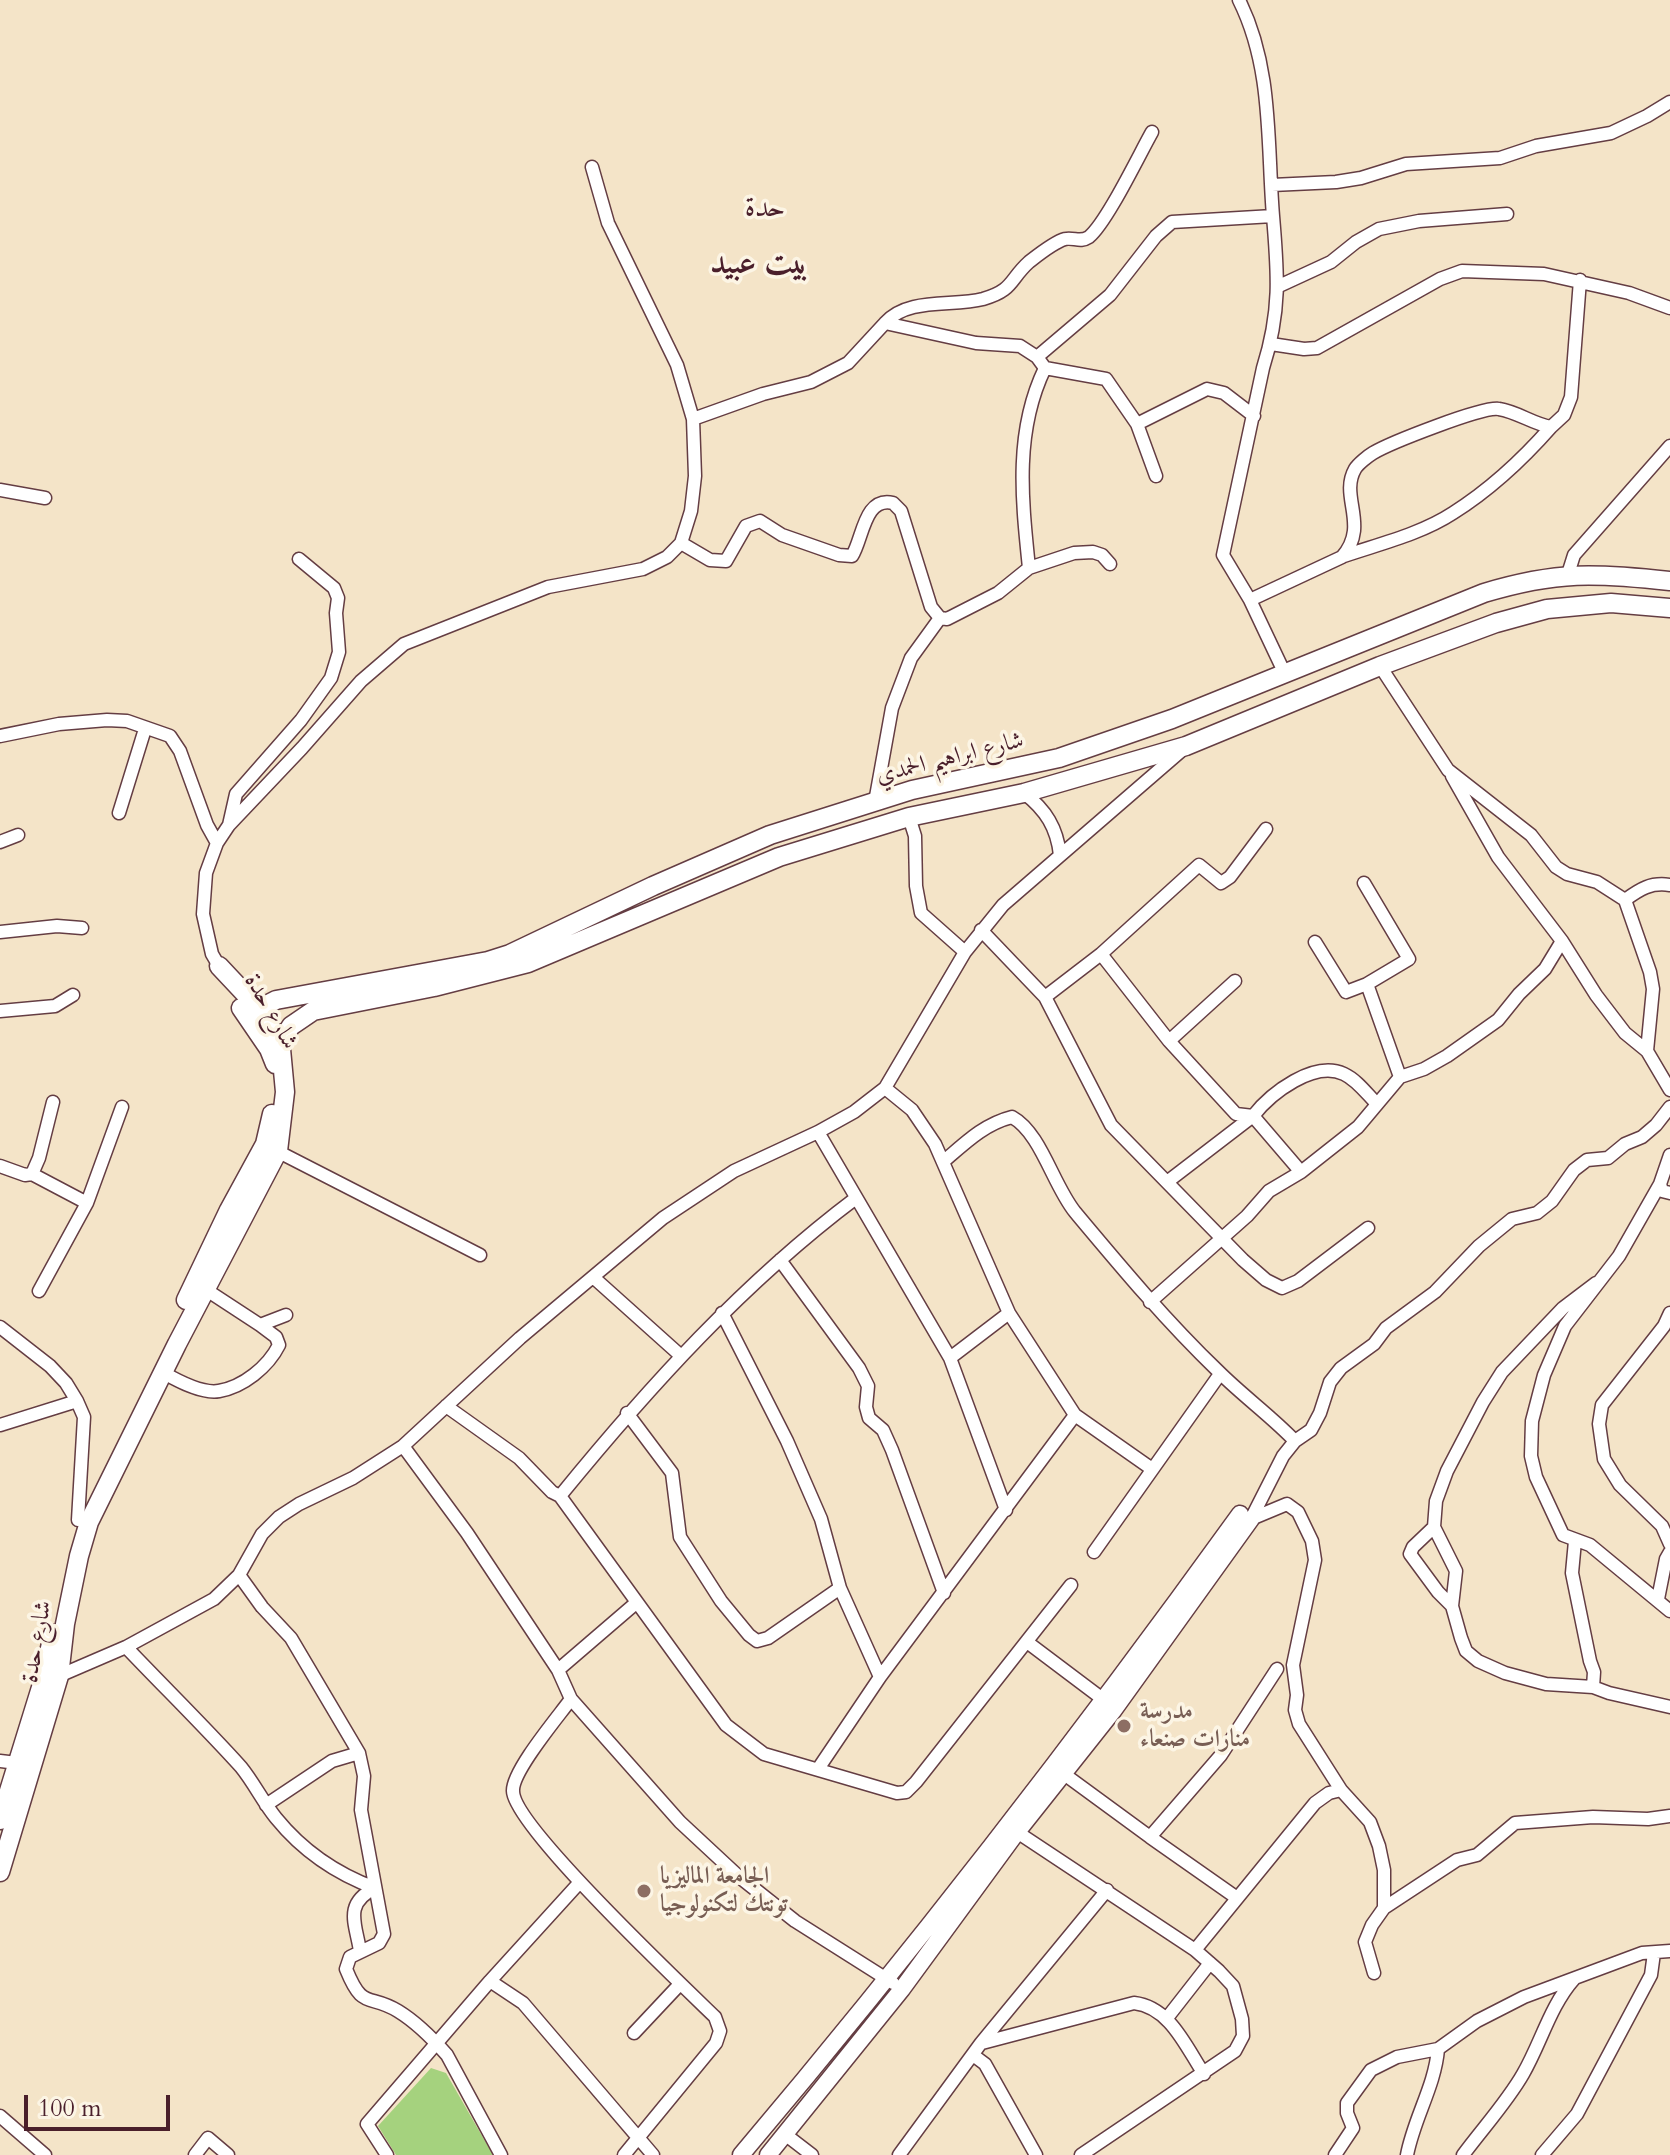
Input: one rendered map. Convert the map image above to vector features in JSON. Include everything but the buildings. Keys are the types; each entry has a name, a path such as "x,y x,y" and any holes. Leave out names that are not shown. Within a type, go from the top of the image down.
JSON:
{"main road":[{"name":"شارع ابراهيم الحمدي","path":"279,1045 291,1026 313,1011 510,954 770,835 950,780 1059,758 1172,719 1484,593 1528,580 1568,574 1607,574 1670,581"},
{"name":"شارع ابراهيم الحمدي","path":"253,1012 276,1000 502,971 555,954 779,857 909,817 1024,793 1186,746 1380,666 1496,623 1547,609 1611,603 1670,608"},
{"path":"950,780 955,808"},
{"path":"549,934 555,954"},
{"name":"شارع حدة","path":"72,1564 91,1503 158,1370 229,1210 271,1148 275,1068 253,1012 219,966"},
{"name":"شارع حدة","path":"158,1370 205,1289 271,1148 285,1092 283,1059 271,1026 231,992 219,966"},
{"path":"236,985 253,995 276,1000"},
{"name":"شارع حدة","path":"0,1820 16,1764 51,1679 65,1624 78,1520 91,1503"},
{"name":"شارع حدة","path":"0,1872 16,1764"}],"street":[{"path":"1239,0 1253,29 1265,84 1279,286 1271,344 1223,555 1250,600 1285,674"},
{"path":"1272,185 1336,182 1406,164 1500,158 1536,146 1611,133 1670,102"},
{"path":"693,419 763,394 811,382 848,363 893,313 913,307 973,301 1002,292 1013,284 1030,262 1054,246 1066,239 1078,241 1088,237 1100,223 1152,132"},
{"path":"219,966 212,954 203,914 206,873 217,843 229,825 361,681 404,644 548,587 643,569 667,557 681,543 691,511 695,476 693,419 677,365 608,223 592,167"},
{"path":"1279,286 1331,262 1379,229 1419,221 1507,214"},
{"path":"1029,568 1024,523 1023,443 1026,416 1041,363 1110,295 1156,236 1172,222 1273,216"},
{"path":"1271,344 1317,348 1440,279 1462,271 1544,274 1580,280 1649,298 1670,308"},
{"path":"1250,600 1342,557 1452,515 1518,465 1564,415 1571,397 1580,280"},
{"path":"885,323 976,343 1020,346 1041,363 1106,379 1137,424 1156,476"},
{"path":"1137,424 1207,389 1224,393 1254,416"},
{"path":"1342,557 1352,546 1355,534 1351,487 1354,470 1371,454 1478,411 1498,409 1551,427"},
{"path":"1568,574 1574,555 1670,446"},
{"path":"0,490 45,498"},
{"path":"681,543 710,560 726,561 746,526 760,521 782,535 839,555 852,556 869,512 887,501 901,511 921,583 931,607 940,618"},
{"path":"940,618 953,618 998,593 1029,568 1082,551 1102,555 1110,564"},
{"path":"229,825 236,794 301,720 331,678 339,652 338,598 334,588 299,559"},
{"path":"875,802 892,708 911,658 940,618"},
{"path":"1380,666 1448,770 1498,857 1562,941 1610,1014 1625,1033 1647,1051 1670,1090"},
{"path":"0,736 59,724 107,720 127,721 170,736 180,751 207,825 217,843"},
{"path":"119,813 145,729"},
{"path":"51,1679 126,1647 214,1599 239,1575 262,1534 279,1517 353,1478 403,1446 520,1338 663,1218 734,1171 854,1112 885,1088 981,930 1025,883 1186,746"},
{"path":"1448,770 1531,835 1556,867 1567,874 1597,882 1625,900 1653,989 1647,1051"},
{"path":"1024,793 1046,814 1058,841 1060,855"},
{"path":"909,817 915,836 916,886 921,913 965,952"},
{"path":"1045,997 1101,954 1199,865 1221,883 1230,877 1266,829"},
{"path":"0,842 18,835"},
{"path":"1315,942 1346,992 1367,984 1409,959 1364,883"},
{"path":"1625,900 1645,886 1658,883 1670,885"},
{"path":"0,932 57,926 82,928"},
{"path":"981,930 1045,997 1111,1125 1266,1280 1282,1288 1298,1281 1368,1228"},
{"path":"1150,1302 1247,1216 1269,1191 1301,1172 1358,1127 1400,1077 1424,1069 1447,1056 1498,1020 1545,969 1562,941"},
{"path":"1101,954 1169,1041 1236,1114 1253,1116 1301,1172"},
{"path":"1169,1041 1235,981"},
{"path":"1367,984 1400,1077"},
{"path":"0,1011 55,1006 73,995"},
{"path":"1167,1182 1253,1116 1264,1102 1300,1077 1326,1071 1343,1074 1377,1104"},
{"path":"885,1088 912,1110 935,1144 1009,1313 1075,1415 1152,1469"},
{"path":"32,1174 53,1102"},
{"path":"39,1291 87,1203 122,1107"},
{"path":"741,2155 887,1978 1269,1486 1283,1456 1295,1441 1311,1430 1330,1382 1341,1368 1374,1344 1386,1328 1435,1292 1479,1246 1512,1219 1537,1213 1574,1170 1587,1160 1608,1158 1625,1144 1642,1137 1670,1107"},
{"path":"943,1162 982,1129 999,1120 1012,1117 1025,1124 1065,1200 1150,1302 1220,1374 1295,1441"},
{"path":"818,1132 950,1358 1006,1510"},
{"path":"271,1148 480,1255"},
{"path":"1670,1155 1660,1184 1619,1256 1565,1326 1544,1375 1532,1421 1531,1456 1536,1477 1563,1535 1590,1545 1670,1611"},
{"path":"0,1166 25,1175 32,1174 87,1203"},
{"path":"1660,1184 1662,1191 1670,1193"},
{"path":"560,1496 627,1413 680,1355 780,1260 856,1198"},
{"path":"780,1260 859,1368 868,1386 866,1407 869,1418 883,1430 892,1450 944,1593"},
{"path":"593,1277 680,1355"},
{"path":"1596,1283 1535,1334 1502,1372 1447,1471 1436,1501 1434,1527 1456,1571 1452,1606 1466,1651 1478,1661 1505,1673 1546,1684 1593,1687 1670,1707"},
{"path":"158,1370 198,1388 217,1392 261,1370 279,1345 276,1337 205,1289"},
{"path":"722,1313 787,1441 821,1519 840,1588 880,1677"},
{"path":"950,1358 1009,1313"},
{"path":"1670,1313 1664,1326 1602,1405 1599,1424 1604,1459 1620,1485 1662,1526 1670,1544"},
{"path":"260,1325 286,1315"},
{"path":"0,1327 50,1366 66,1383 84,1417 78,1520"},
{"path":"1094,1552 1220,1374"},
{"path":"0,1425 77,1401"},
{"path":"446,1406 519,1458 552,1492 560,1496 726,1725 764,1754 897,1793 906,1792 1071,1585"},
{"path":"627,1413 672,1473 680,1537 721,1601 749,1635 757,1641 768,1638 840,1588"},
{"path":"818,1769 880,1677 1075,1415"},
{"path":"403,1446 467,1533 558,1670 571,1699 680,1822 737,1875 795,1921 902,1989"},
{"path":"768,2155 902,1989 1017,1832 1113,1711 1245,1516 1287,1504 1298,1512 1312,1541 1315,1560 1293,1665 1297,1695 1295,1710 1299,1724 1341,1790 1370,1822 1384,1870 1384,1908"},
{"path":"1434,1527 1413,1547 1410,1554 1452,1606"},
{"path":"1575,1541 1572,1573 1594,1672 1593,1687"},
{"path":"1658,1599 1670,1552"},
{"path":"239,1575 262,1607 291,1638 359,1753 364,1776 361,1810 384,1934 379,1943 350,1957 346,1969 357,1992 368,2002 393,2008 403,2014 447,2055 501,2155"},
{"path":"558,1670 636,1603"},
{"path":"1027,1642 1104,1700"},
{"path":"126,1647 243,1770 276,1819 315,1856 340,1873 375,1888"},
{"path":"1150,1837 1221,1755 1277,1669"},
{"path":"571,1699 517,1773 513,1792 521,1814 580,1882 715,2017 720,2031 716,2043 624,2155"},
{"path":"266,1805 332,1761 359,1753"},
{"path":"1064,1774 1237,1898"},
{"path":"1195,1950 1315,1803 1329,1793 1341,1790"},
{"path":"1374,1973 1365,1942 1384,1908 1457,1860 1477,1855 1515,1823 1593,1817 1648,1819 1670,1816"},
{"path":"1017,1832 1195,1950 1233,1986 1242,2019 1243,2036 1235,2051 1081,2155"},
{"path":"387,2155 367,2124 580,1882"},
{"path":"360,1951 353,1919 355,1906 364,1893 375,1888"},
{"path":"899,2155 981,2043 1107,1890"},
{"path":"1335,2155 1353,2128 1347,2103 1371,2070 1397,2057 1438,2049 1477,2021 1524,1997 1642,1953 1670,1951"},
{"path":"1542,2155 1577,2114 1651,1975 1654,1953"},
{"path":"1167,2018 1210,1963"},
{"path":"1463,2155 1521,2077 1558,2001 1575,1978"},
{"path":"490,1981 523,2003 653,2155"},
{"path":"634,2033 680,1984"},
{"path":"981,2043 1134,2003 1150,2007 1167,2018 1204,2074"},
{"path":"1407,2155 1412,2132 1436,2070 1438,2049"},
{"path":"973,2055 985,2064 1036,2155"},
{"path":"823,2058 838,2070"},
{"path":"0,2116 45,2155"},
{"path":"786,2135 812,2155"},
{"path":"195,2155 208,2138 228,2155"}],"green space":[{"path":"431,2068 446,2073 493,2155 396,2155 378,2126"}],"place":[{"name":"مدرسة منارات صنعاء","path":"1124,1726"},
{"name":"الجامعة الماليزيا تونتك لتكنولوجيا","path":"644,1891"}],"district":[{"name":"حدة","path":"765,210"},
{"name":"بيت عبيد","path":"759,266"}]}
